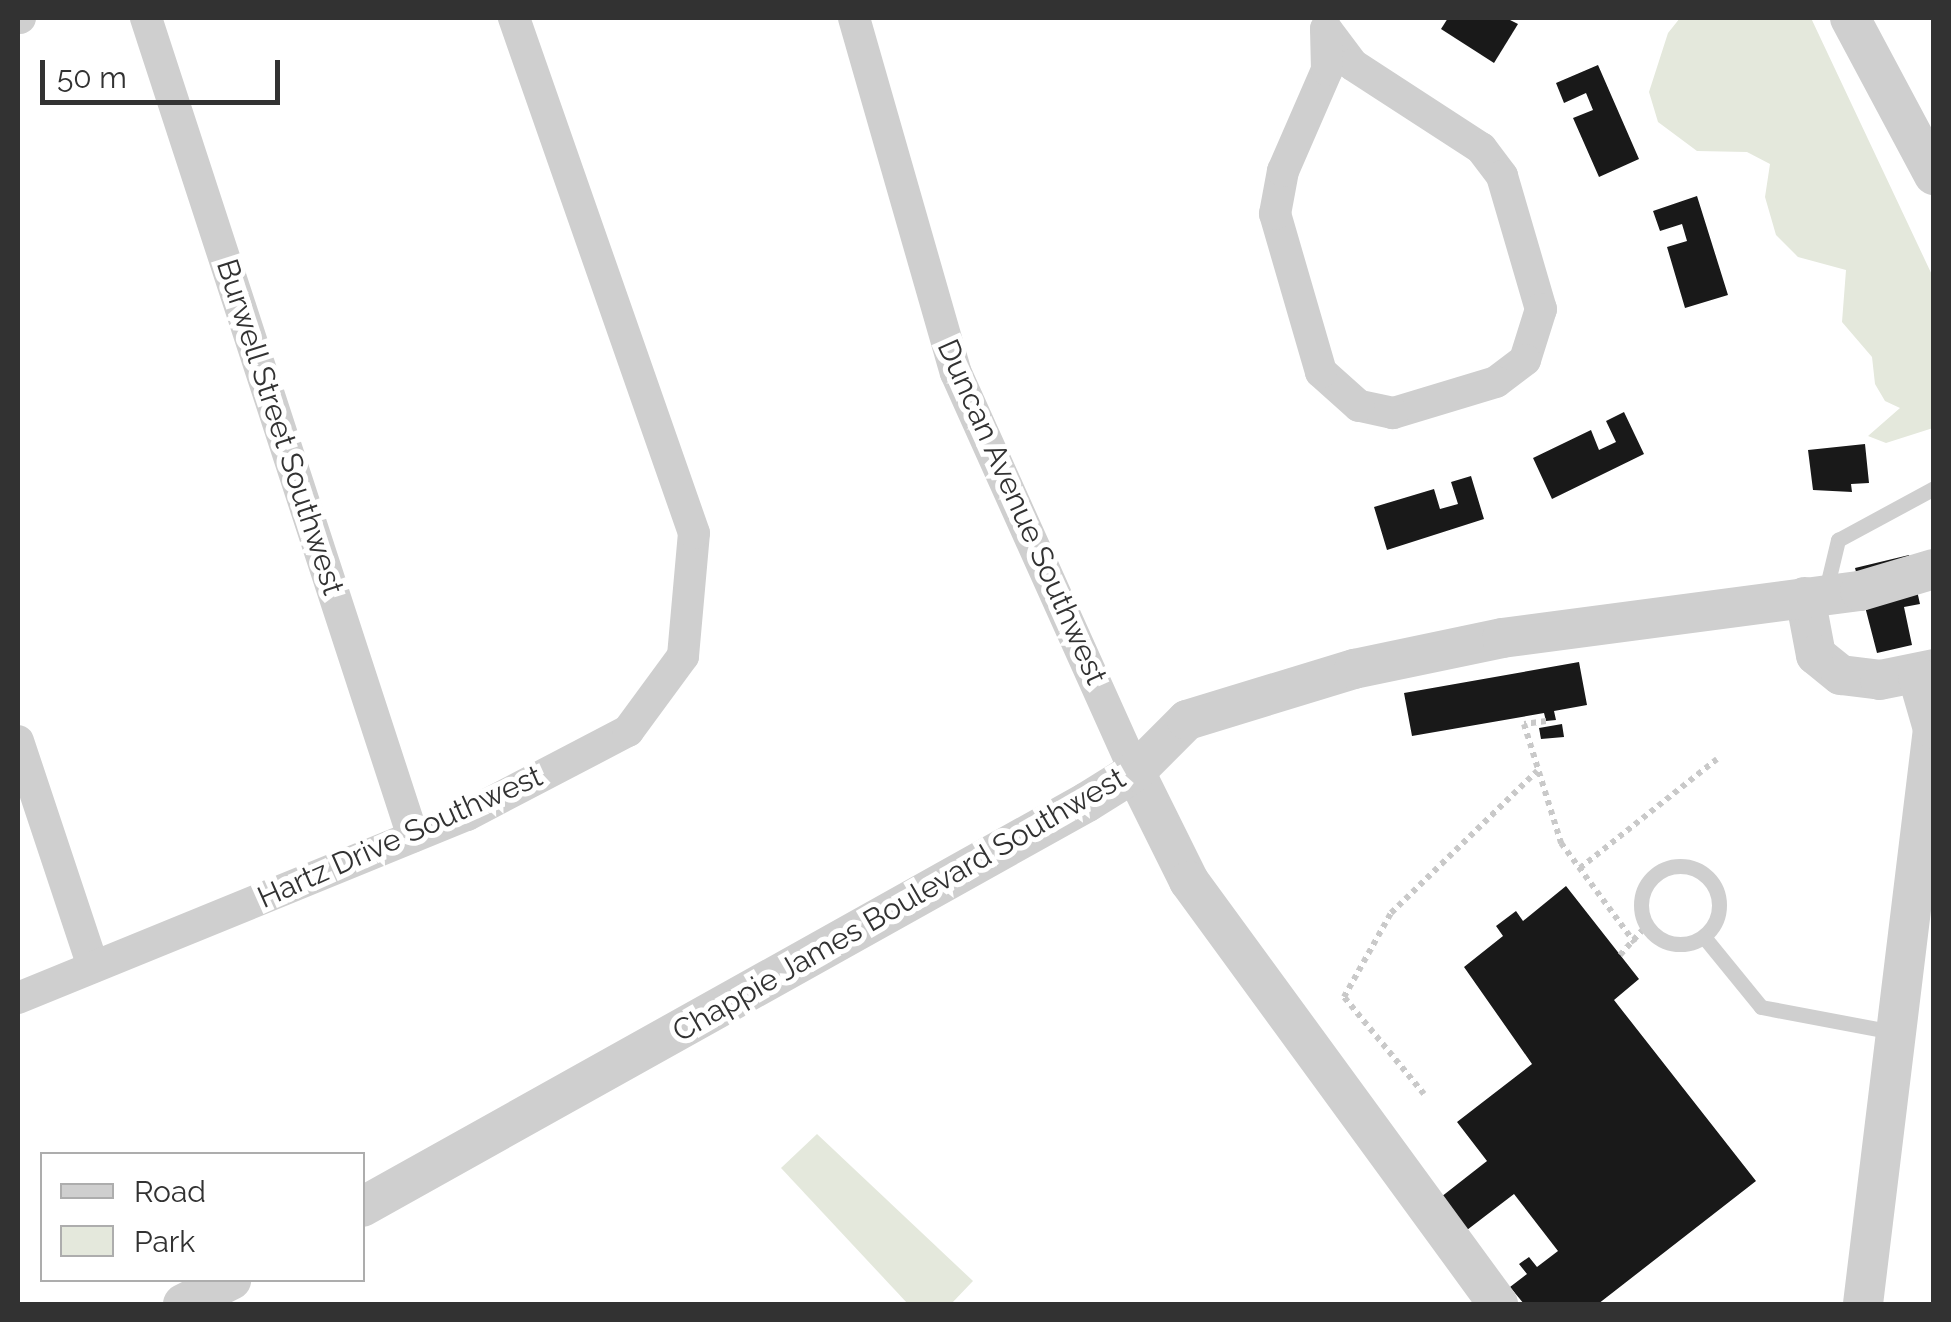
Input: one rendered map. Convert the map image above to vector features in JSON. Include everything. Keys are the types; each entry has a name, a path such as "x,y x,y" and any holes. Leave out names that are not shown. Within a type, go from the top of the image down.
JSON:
{"street":[{"name":"Burwell Street Southwest","path":"146,18 413,837"},
{"name":"Hartz Drive Southwest","path":"18,998 413,837 628,731 683,656 694,532 514,18"},
{"name":"Duncan Avenue Southwest","path":"854,18 956,373 1136,772"},
{"path":"1850,18 1934,175"},
{"path":"1324,23 1365,75 1481,148 1502,176 1541,309 1525,360 1496,382 1393,413 1359,406 1321,372 1275,214 1283,172 1328,70 1324,23"},
{"name":"Chappie James Boulevard Southwest","path":"365,1205 1136,772 1187,720 1354,669 1502,638 1815,595 1934,569"},
{"path":"1815,595 1816,655 1841,675 1926,673 1933,729 1863,1304"},
{"path":"18,742 93,967"},
{"path":"1136,772 1189,881 1498,1304"},
{"path":"184,1304 227,1282"}],"lane":[{"path":"1815,595 1838,540 1934,488"},
{"path":"1692,867 1716,888 1720,902 1704,936 1669,944 1646,926 1640,903 1649,880 1667,868 1692,867"},
{"path":"1704,936 1761,1007 1898,1033"}],"path":[{"path":"1546,722 1524,724 1562,843 1635,943"},
{"path":"1580,868 1717,759"},
{"path":"1424,1094 1344,997 1391,913 1536,771"},
{"path":"1620,955 1635,943 1646,926"}],"green space":[{"path":"1680,18 1811,18 1933,277 1933,428 1886,443 1868,436 1900,408 1885,401 1875,384 1872,357 1842,322 1846,270 1798,257 1776,235 1765,197 1770,164 1747,152 1697,151 1658,122 1649,92 1668,33"},
{"path":"817,1134 973,1281 951,1304 908,1304 781,1168"}],"building":[{"path":"1448,18 1506,18 1518,24 1494,63 1441,29"},
{"path":"1598,65 1639,159 1599,177 1573,118 1593,110 1586,93 1564,103 1556,83"},
{"path":"1697,196 1728,295 1685,308 1667,247 1687,241 1682,224 1660,231 1653,211"},
{"path":"1624,412 1644,454 1552,499 1533,458 1591,430 1599,450 1616,442 1606,421"},
{"path":"1865,444 1869,483 1851,484 1852,492 1813,490 1808,450"},
{"path":"1471,476 1484,519 1387,550 1374,507 1434,489 1440,509 1458,504 1451,482"},
{"path":"1909,555 1920,604 1904,607 1912,645 1877,653 1855,568"},
{"path":"1579,662 1587,705 1554,711 1556,720 1546,721 1544,713 1412,736 1404,693"},
{"path":"1562,724 1564,737 1541,739 1539,728"},
{"path":"1566,886 1639,979 1614,1000 1756,1181 1598,1304 1524,1304 1510,1287 1527,1274 1519,1264 1529,1257 1537,1267 1558,1251 1514,1194 1467,1230 1441,1197 1487,1161 1457,1122 1532,1064 1464,967 1503,936 1496,926 1516,911 1523,921"}]}
